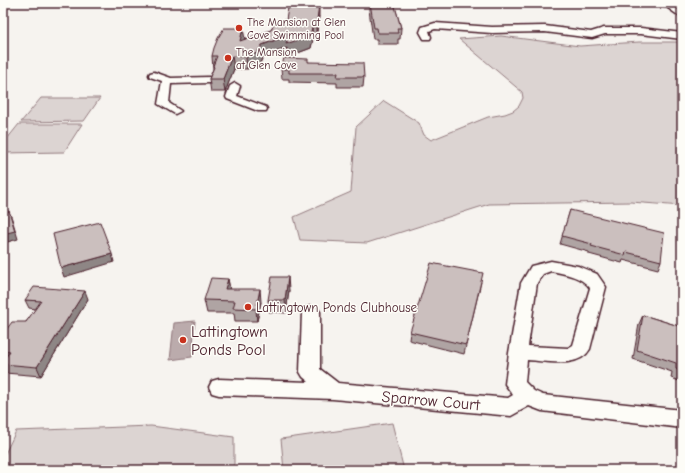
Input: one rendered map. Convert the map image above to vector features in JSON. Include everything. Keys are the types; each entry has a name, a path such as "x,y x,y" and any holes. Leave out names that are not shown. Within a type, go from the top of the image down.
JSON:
{"street":[{"path":"665,3 682,16"},
{"path":"427,37 424,32 425,29 435,26 492,30 546,29 583,34 592,34 604,31 641,31 682,36"},
{"path":"154,75 162,77 168,82 209,80"},
{"path":"168,82 163,104 175,111"},
{"path":"235,86 231,97 262,109"},
{"path":"518,353 570,355 581,349 598,287 591,278 572,270 551,266 537,270 529,283 518,353 515,384 527,397 542,403 682,419"},
{"path":"311,312 310,372 333,391"},
{"name":"Sparrow Court","path":"219,387 333,391 511,407 527,397"}],"shaded area":[{"path":"501,36 580,46 639,42 682,42 682,206 631,202 489,204 367,243 300,240 294,217 351,192 356,127 384,101 419,123 424,135 431,140 488,117 513,111 519,106 523,98 522,92 459,39"},
{"path":"41,98 100,98 84,121 21,122"},
{"path":"19,124 82,124 64,152 3,153 3,144"},
{"name":"Lattingtown Ponds Pool","path":"195,321 192,357 170,360 174,323"},
{"path":"392,423 404,470 284,470 281,439"},
{"path":"151,426 234,437 234,470 3,470 3,458 16,431"}],"building":[{"path":"370,3 394,3 401,28 397,28 398,33 378,33 377,28 374,28"},
{"path":"291,4 319,5 316,27 312,27 310,36 286,44 289,35 262,45 257,53 246,57 232,56 223,79 209,79 217,56 212,56 214,48 224,28 243,28 240,41 271,30 275,20 286,20 288,8 291,8"},
{"path":"284,58 308,59 308,62 363,63 364,77 337,77 338,73 289,73 289,69 281,69"},
{"path":"570,210 664,233 661,261 626,252 625,255 591,246 592,244 562,236"},
{"path":"9,211 15,231 3,234 3,212"},
{"path":"100,222 112,254 61,268 53,234"},
{"path":"431,263 483,273 466,345 410,332"},
{"path":"272,277 288,277 285,300 268,300"},
{"path":"211,278 228,279 225,289 260,289 256,309 233,308 235,301 204,300"},
{"path":"34,287 85,291 37,367 3,364 3,361 10,351 3,350 3,334 12,322 26,322 41,301 25,300"},
{"path":"643,315 682,327 682,371 676,369 676,363 637,350"}],"place":[{"name":"The Mansion at Glen Cove Swimming Pool","path":"239,28"},
{"name":"The Mansion at Glen Cove","path":"228,58"},
{"name":"Lattingtown Ponds Clubhouse","path":"248,307"},
{"name":"Lattingtown Ponds Pool","path":"183,340"}]}
